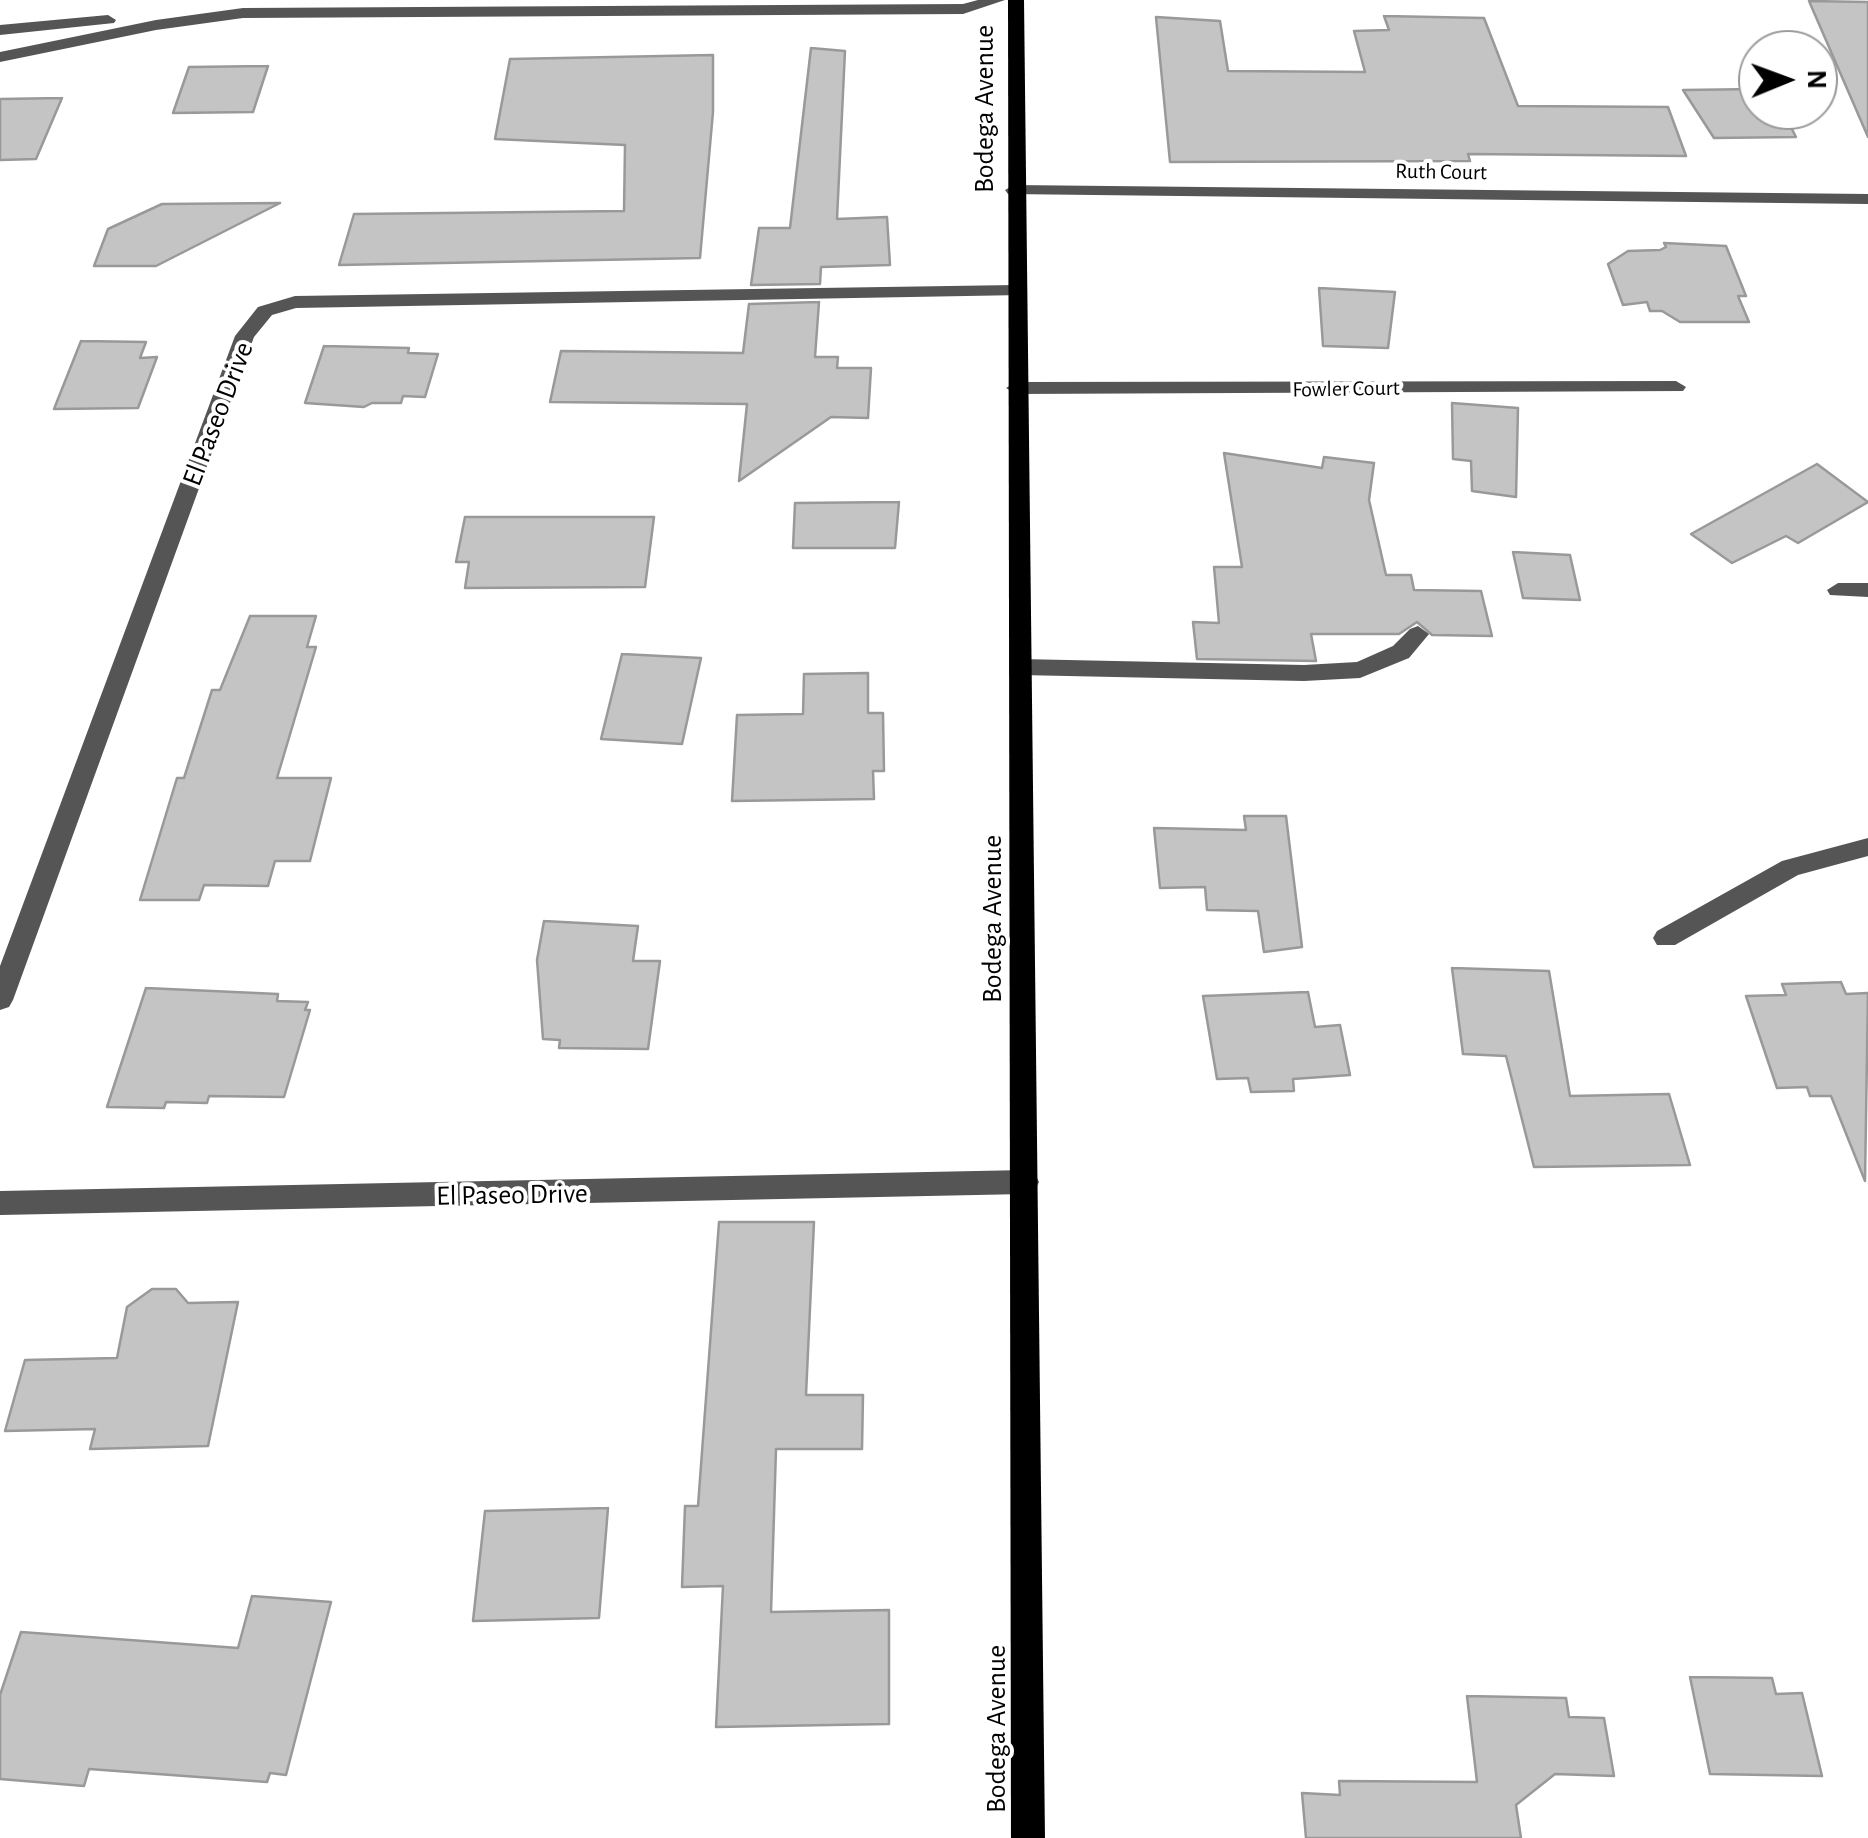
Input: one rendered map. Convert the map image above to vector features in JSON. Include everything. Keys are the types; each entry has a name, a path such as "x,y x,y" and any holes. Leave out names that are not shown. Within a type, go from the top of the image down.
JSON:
{"main road":[{"name":"Bodega Avenue","path":"1016,0 1014,190 1028,1838"}],"street":[{"path":"0,57 156,25 242,13 963,9 997,0"},
{"path":"0,30 131,17 156,25"},
{"name":"Ruth Court","path":"1014,190 1868,199"},
{"name":"El Paseo Drive","path":"0,1000 245,336 265,311 295,302 1015,291"},
{"name":"Fowler Court","path":"1016,388 1676,387"},
{"path":"1838,590 1868,590"},
{"path":"1020,667 1304,674 1360,670 1401,652 1418,634"},
{"path":"1666,938 1791,868 1868,847"},
{"name":"El Paseo Drive","path":"0,1203 1025,1182"}],"building":[{"path":"1809,1 1868,2 1868,137 1838,68 1838,30 1822,30"},
{"path":"1384,16 1484,18 1518,106 1668,107 1686,156 1468,154 1470,161 1170,162 1156,17 1220,21 1228,71 1365,72 1354,31 1389,30"},
{"path":"811,48 845,51 837,219 887,217 890,265 821,267 820,284 751,285 759,228 790,228"},
{"path":"713,55 713,112 700,258 339,265 354,214 624,211 625,145 495,139 510,59"},
{"path":"268,66 253,112 173,113 189,67"},
{"path":"1738,89 1738,130 1792,130 1796,137 1714,138 1683,90"},
{"path":"62,98 36,159 0,160 0,99"},
{"path":"280,203 156,266 94,266 108,229 162,204"},
{"path":"1664,243 1726,246 1746,296 1738,296 1749,322 1680,322 1662,311 1650,311 1647,302 1623,305 1608,264 1628,251 1660,250 1666,247"},
{"path":"1319,288 1395,292 1388,348 1323,346"},
{"path":"819,302 815,357 838,357 837,368 871,368 868,418 831,417 739,481 747,404 550,402 561,351 743,353 749,304"},
{"path":"81,341 146,342 140,358 157,357 138,408 54,409"},
{"path":"324,346 409,348 408,353 438,354 425,397 403,396 401,403 372,403 364,407 305,403"},
{"path":"1452,403 1518,408 1516,497 1472,491 1471,461 1453,459"},
{"path":"1224,453 1322,468 1324,457 1374,463 1369,500 1386,575 1411,575 1414,590 1481,591 1492,636 1432,635 1417,622 1399,634 1311,634 1316,661 1197,659 1193,622 1219,623 1214,567 1242,567"},
{"path":"1817,464 1868,502 1798,543 1786,536 1732,563 1691,534"},
{"path":"899,502 895,548 793,548 795,503"},
{"path":"465,517 654,517 645,587 465,588 469,562 456,562"},
{"path":"1513,552 1570,555 1580,600 1523,598"},
{"path":"250,616 316,616 307,647 316,647 277,778 331,778 310,861 275,861 268,886 204,885 199,900 140,900 177,778 184,778 212,690 220,690"},
{"path":"622,654 701,658 682,744 601,739"},
{"path":"868,673 868,713 883,713 884,771 873,771 874,799 732,801 737,715 803,714 804,674"},
{"path":"1244,816 1286,816 1302,947 1264,952 1258,911 1207,910 1205,887 1160,888 1154,828 1246,830"},
{"path":"544,921 638,926 633,961 660,961 648,1049 559,1048 560,1040 543,1039 537,960"},
{"path":"1452,968 1549,971 1570,1096 1669,1094 1690,1165 1534,1167 1506,1056 1463,1054"},
{"path":"1841,982 1846,994 1868,993 1865,1181 1831,1096 1810,1096 1807,1087 1777,1088 1746,996 1786,995 1782,984"},
{"path":"146,988 278,994 277,1001 308,1002 305,1010 310,1010 284,1097 209,1096 207,1103 166,1102 164,1108 107,1107"},
{"path":"1308,992 1315,1027 1340,1025 1350,1075 1293,1079 1294,1091 1251,1092 1248,1078 1217,1079 1203,996"},
{"path":"719,1222 814,1222 806,1395 863,1395 862,1449 776,1449 771,1612 889,1610 889,1724 716,1727 723,1586 682,1587 685,1506 698,1506"},
{"path":"152,1289 176,1289 188,1303 238,1302 208,1446 90,1449 95,1429 5,1431 25,1360 117,1358 127,1307"},
{"path":"608,1508 599,1618 473,1621 485,1511"},
{"path":"252,1596 331,1602 286,1775 270,1773 267,1782 89,1769 84,1786 0,1779 0,1695 21,1632 238,1648"},
{"path":"1690,1677 1772,1678 1776,1694 1802,1693 1822,1776 1710,1774"},
{"path":"1467,1696 1566,1698 1569,1717 1604,1718 1614,1776 1555,1774 1516,1805 1521,1838 1306,1838 1302,1793 1340,1795 1339,1781 1477,1782"}]}
